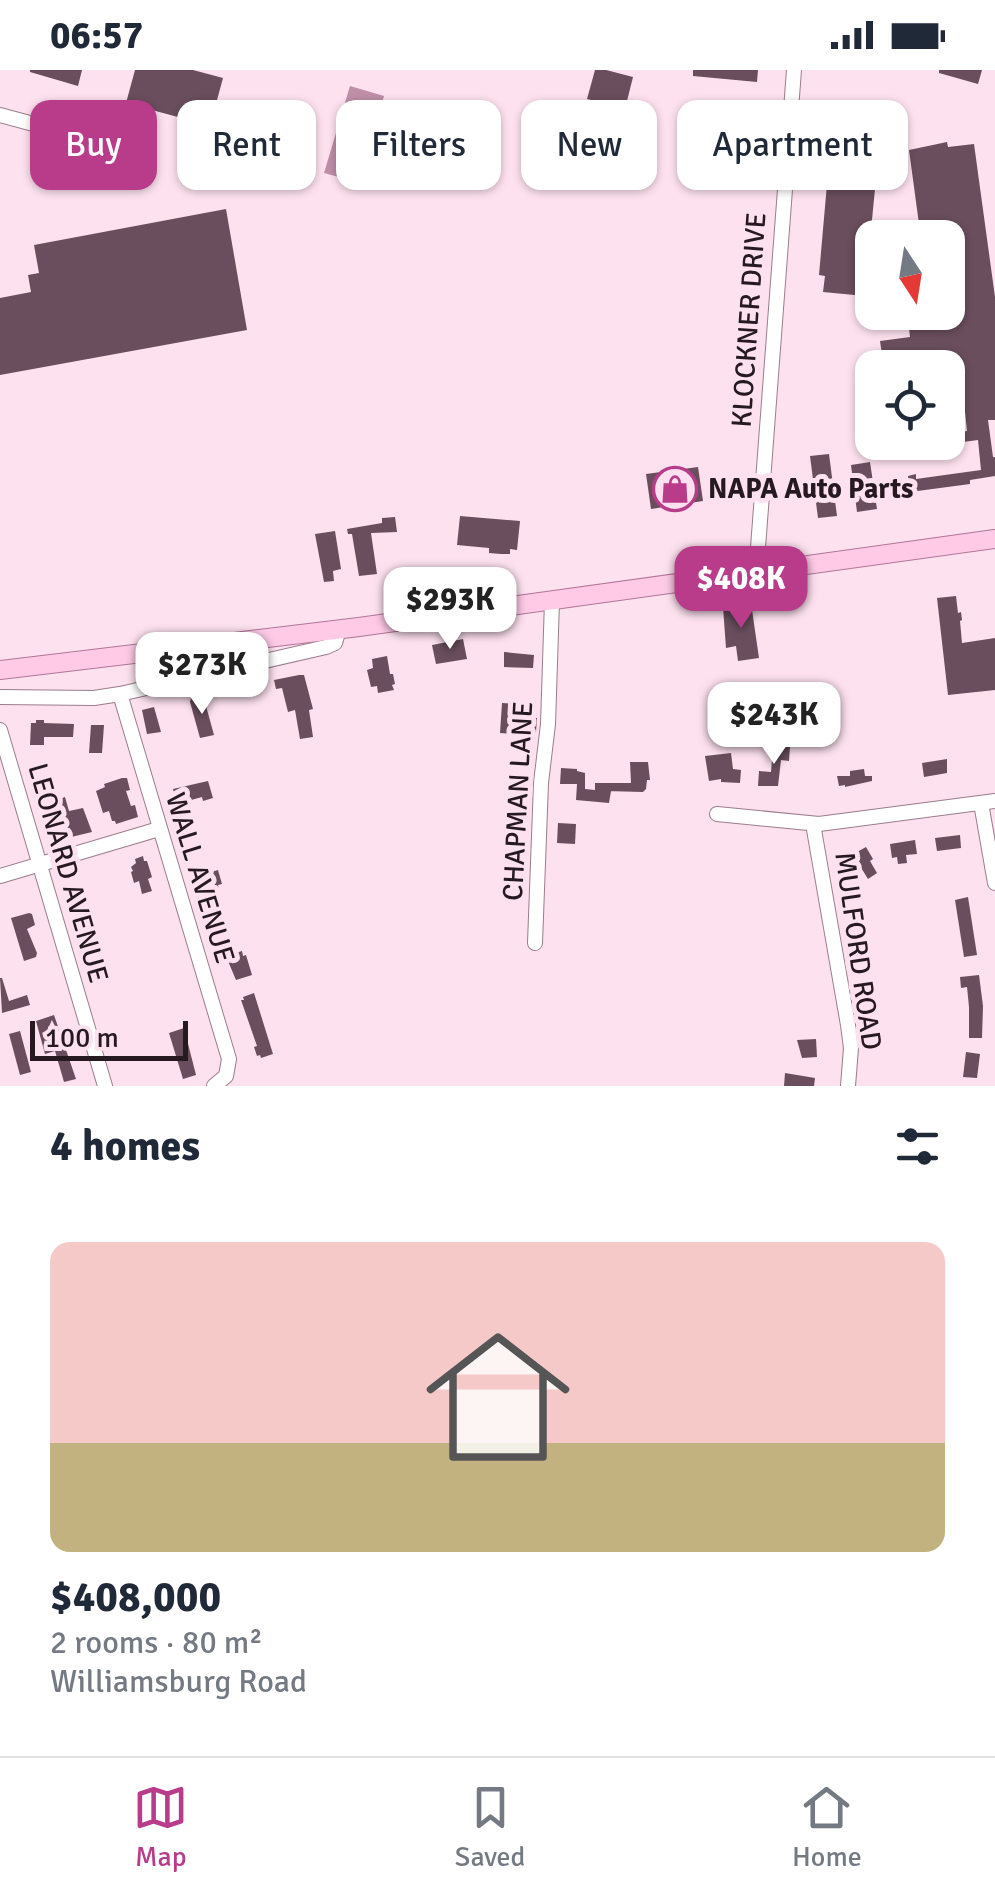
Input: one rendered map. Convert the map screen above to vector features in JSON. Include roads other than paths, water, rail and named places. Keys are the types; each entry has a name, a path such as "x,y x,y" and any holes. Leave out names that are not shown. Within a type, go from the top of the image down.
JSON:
{"main road":[{"path":"0,670 339,630 995,539"}],"street":[{"name":"KLOCKNER DRIVE","path":"756,574 794,70"},
{"path":"0,115 30,123"},
{"name":"CHAPMAN LANE","path":"535,943 552,601"},
{"path":"0,697 94,698 120,694 326,647 335,642 339,630"},
{"name":"WALL AVENUE","path":"120,694 229,1060 220,1081"},
{"name":"LEONARD AVENUE","path":"0,730 106,1086"},
{"path":"716,814 814,824 988,802 995,884"},
{"name":"MULFORD ROAD","path":"814,824 848,1025 848,1086"},
{"path":"0,876 159,830"}],"place":[{"name":"NAPA Auto Parts","path":"675,489"}]}
